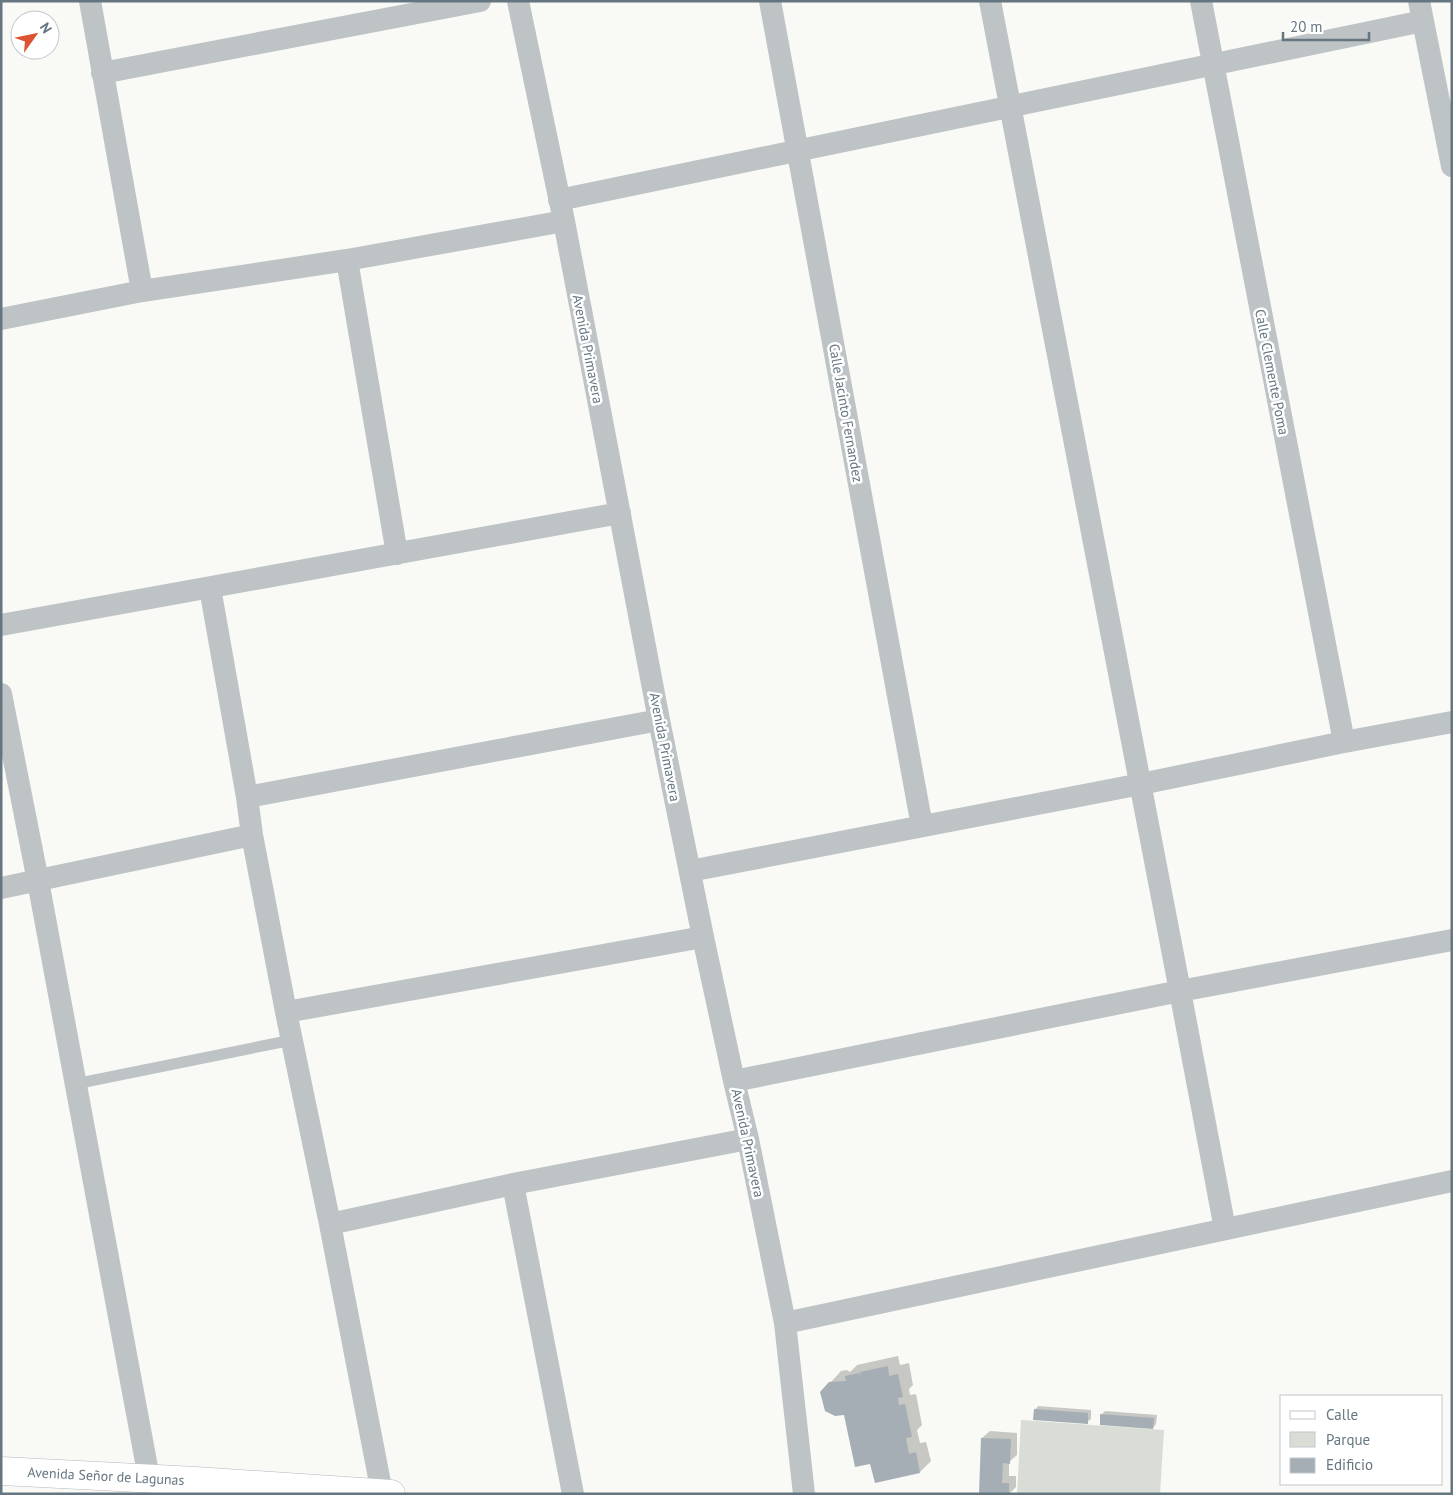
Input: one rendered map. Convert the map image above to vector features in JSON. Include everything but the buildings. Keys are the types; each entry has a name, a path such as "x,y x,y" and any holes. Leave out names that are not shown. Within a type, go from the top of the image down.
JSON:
{"street":[{"path":"90,1 142,291"},
{"path":"102,73 480,1"},
{"name":"Avenida Primavera","path":"518,1 561,210 659,720 785,1323 804,1494"},
{"name":"Calle Jacinto Fernandez","path":"770,1 922,826"},
{"path":"990,1 1225,1229"},
{"name":"Calle Clemente Poma","path":"1201,1 1344,742"},
{"path":"1,319 142,291 347,260 561,210 797,150 1213,64 1421,11 1452,166"},
{"path":"347,260 397,554"},
{"path":"1,625 620,514"},
{"path":"210,588 252,835 286,1012 386,1493"},
{"path":"1,694 150,1478"},
{"path":"247,797 659,720"},
{"path":"690,871 1452,722"},
{"path":"1,888 252,835"},
{"path":"286,1012 703,937"},
{"path":"734,1081 1180,991 1452,940"},
{"path":"330,1224 513,1184 748,1139"},
{"path":"785,1323 1452,1181"},
{"path":"513,1184 573,1494"},
{"name":"Avenida Señor de Lagunas","path":"1,1471 150,1478 195,1487 386,1493"}],"lane":[{"path":"75,1084 292,1040"}],"green space":[{"path":"1021,1420 1164,1430 1160,1494 1017,1494"}]}
